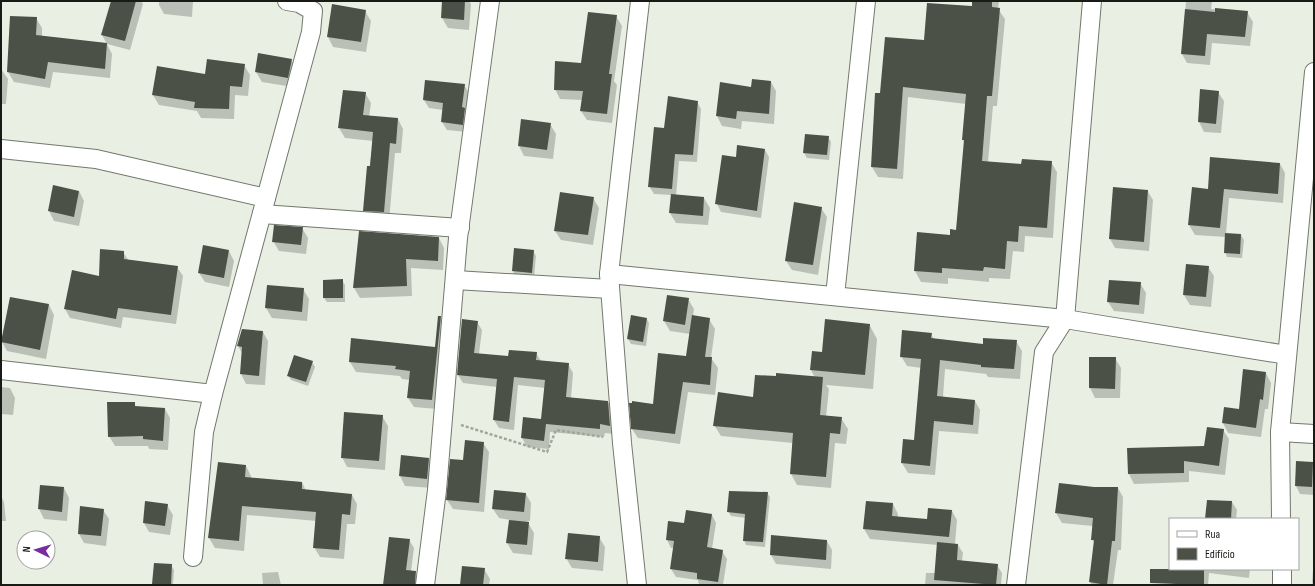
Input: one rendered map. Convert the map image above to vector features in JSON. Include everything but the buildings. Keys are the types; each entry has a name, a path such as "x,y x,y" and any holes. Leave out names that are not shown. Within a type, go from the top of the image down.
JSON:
{"street":[{"path":"193,557 204,432 311,32 313,11 299,4 287,1"},
{"path":"425,585 444,420 460,228 490,1"},
{"path":"638,585 622,439 610,282 640,1"},
{"path":"835,296 866,1"},
{"path":"1016,585 1044,352 1065,319 1092,1"},
{"path":"1281,518 1280,432 1314,72"},
{"path":"1,149 96,159 264,206 460,228"},
{"path":"455,280 610,282 835,296 1065,319 1287,355"},
{"path":"1,370 213,394"},
{"path":"1280,432 1314,434"},
{"path":"1282,570 1282,585"}],"path":[{"path":"444,420 547,452 556,430 622,439"}]}
